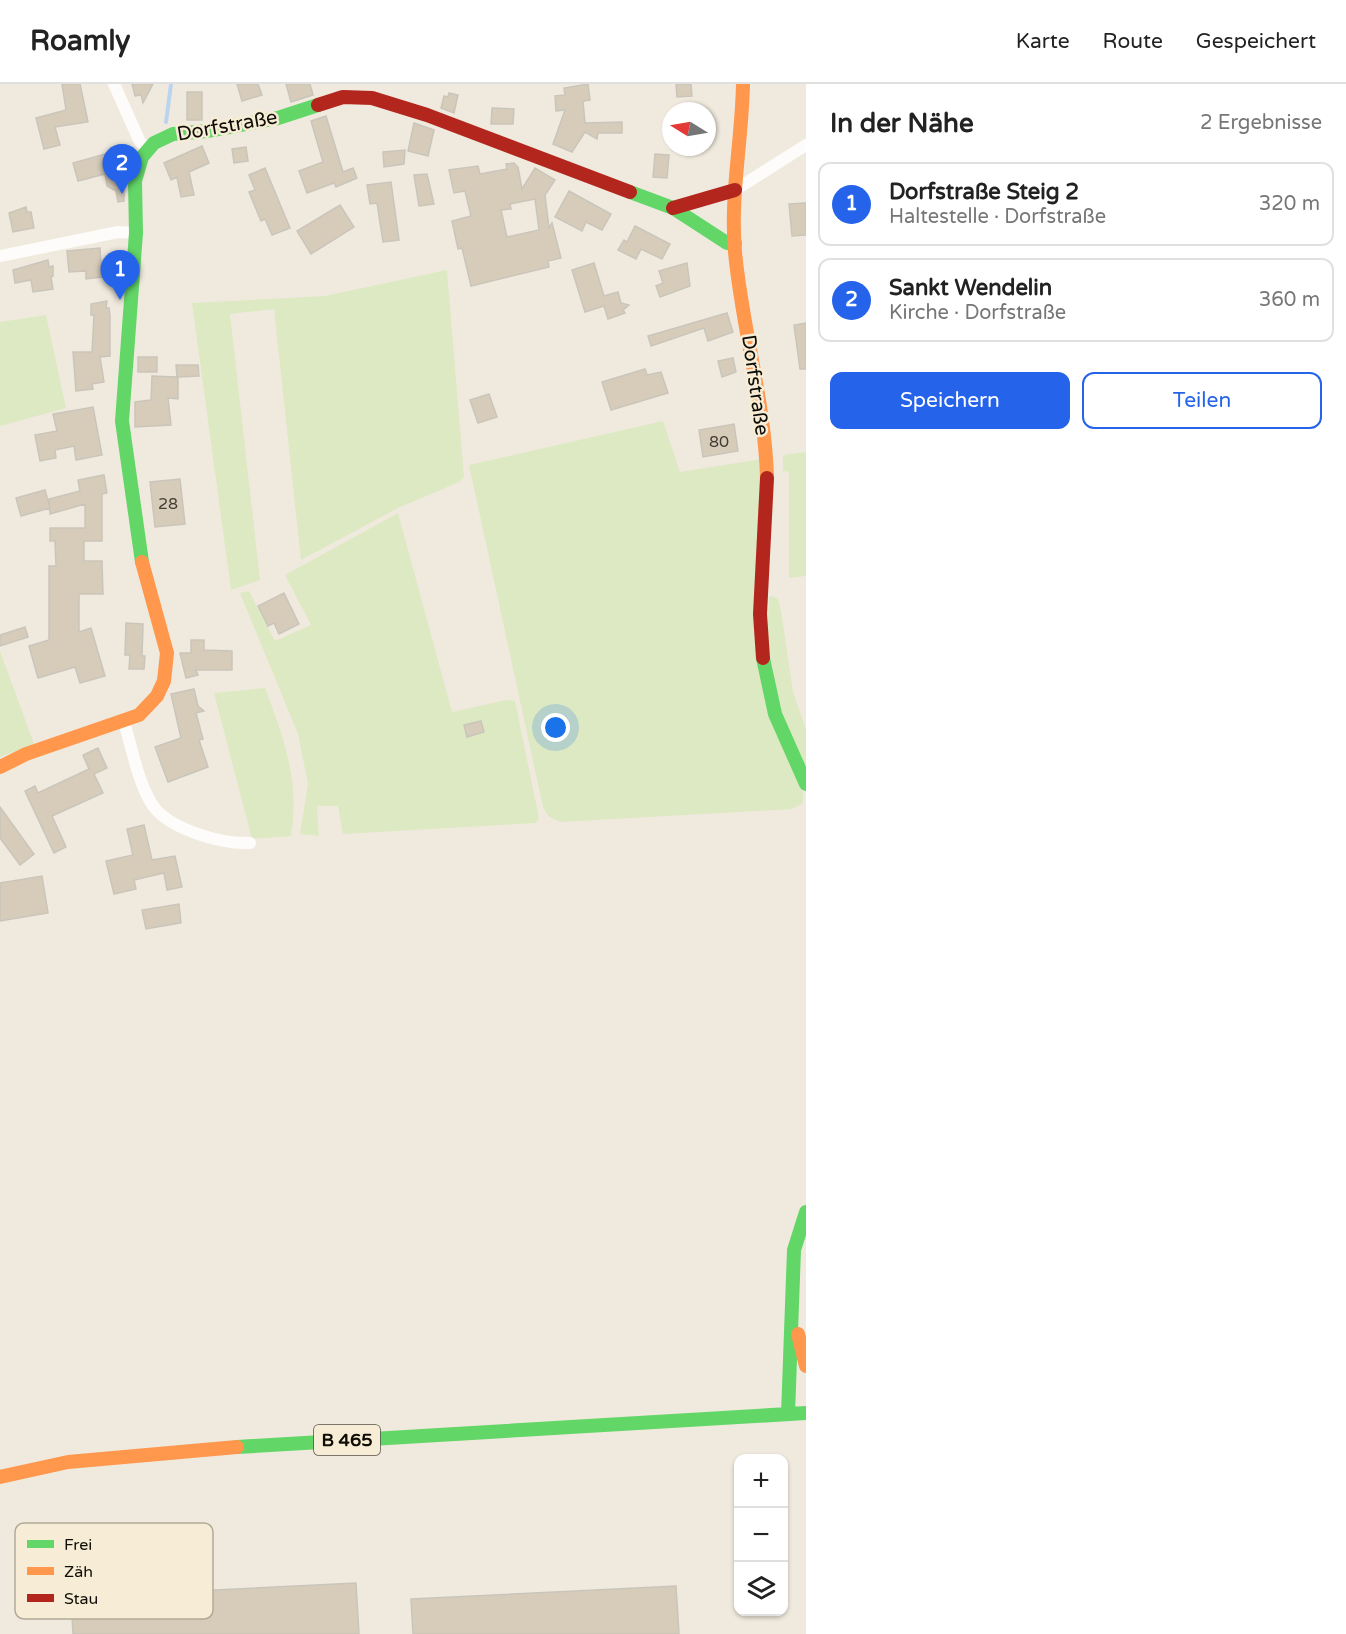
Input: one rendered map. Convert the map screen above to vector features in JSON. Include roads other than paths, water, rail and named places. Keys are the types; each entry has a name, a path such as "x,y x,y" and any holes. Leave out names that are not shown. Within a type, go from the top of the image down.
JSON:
{"street":[{"path":"0,766 26,754 139,715 158,696 167,667 165,638 142,565 135,531 122,421 136,233 137,170 147,149 140,142 114,84"},
{"name":"Dorfstraße","path":"743,84 742,138 733,211 735,243 765,444 767,492 760,635 764,672 784,740 806,784"},
{"name":"Dorfstraße","path":"147,149 173,134 207,131 278,118 343,97 372,91 427,115 673,208 727,243 735,243"},
{"path":"673,208 735,190 806,145"},
{"path":"0,256 118,232 136,233"},
{"path":"124,722 151,804 160,812 207,837 223,842 250,843"},
{"path":"788,1414 793,1314 791,1256 794,1238 806,1212"},
{"path":"793,1314 806,1366"},
{"name":"B 465","path":"0,1477 68,1462 198,1450 788,1414 806,1411"}],"waterway":[{"path":"166,122 171,84"}],"place":[{"name":"Sankt Wendelin","path":"122,194"},
{"name":"Dorfstraße Steig 2","path":"120,300"}]}
